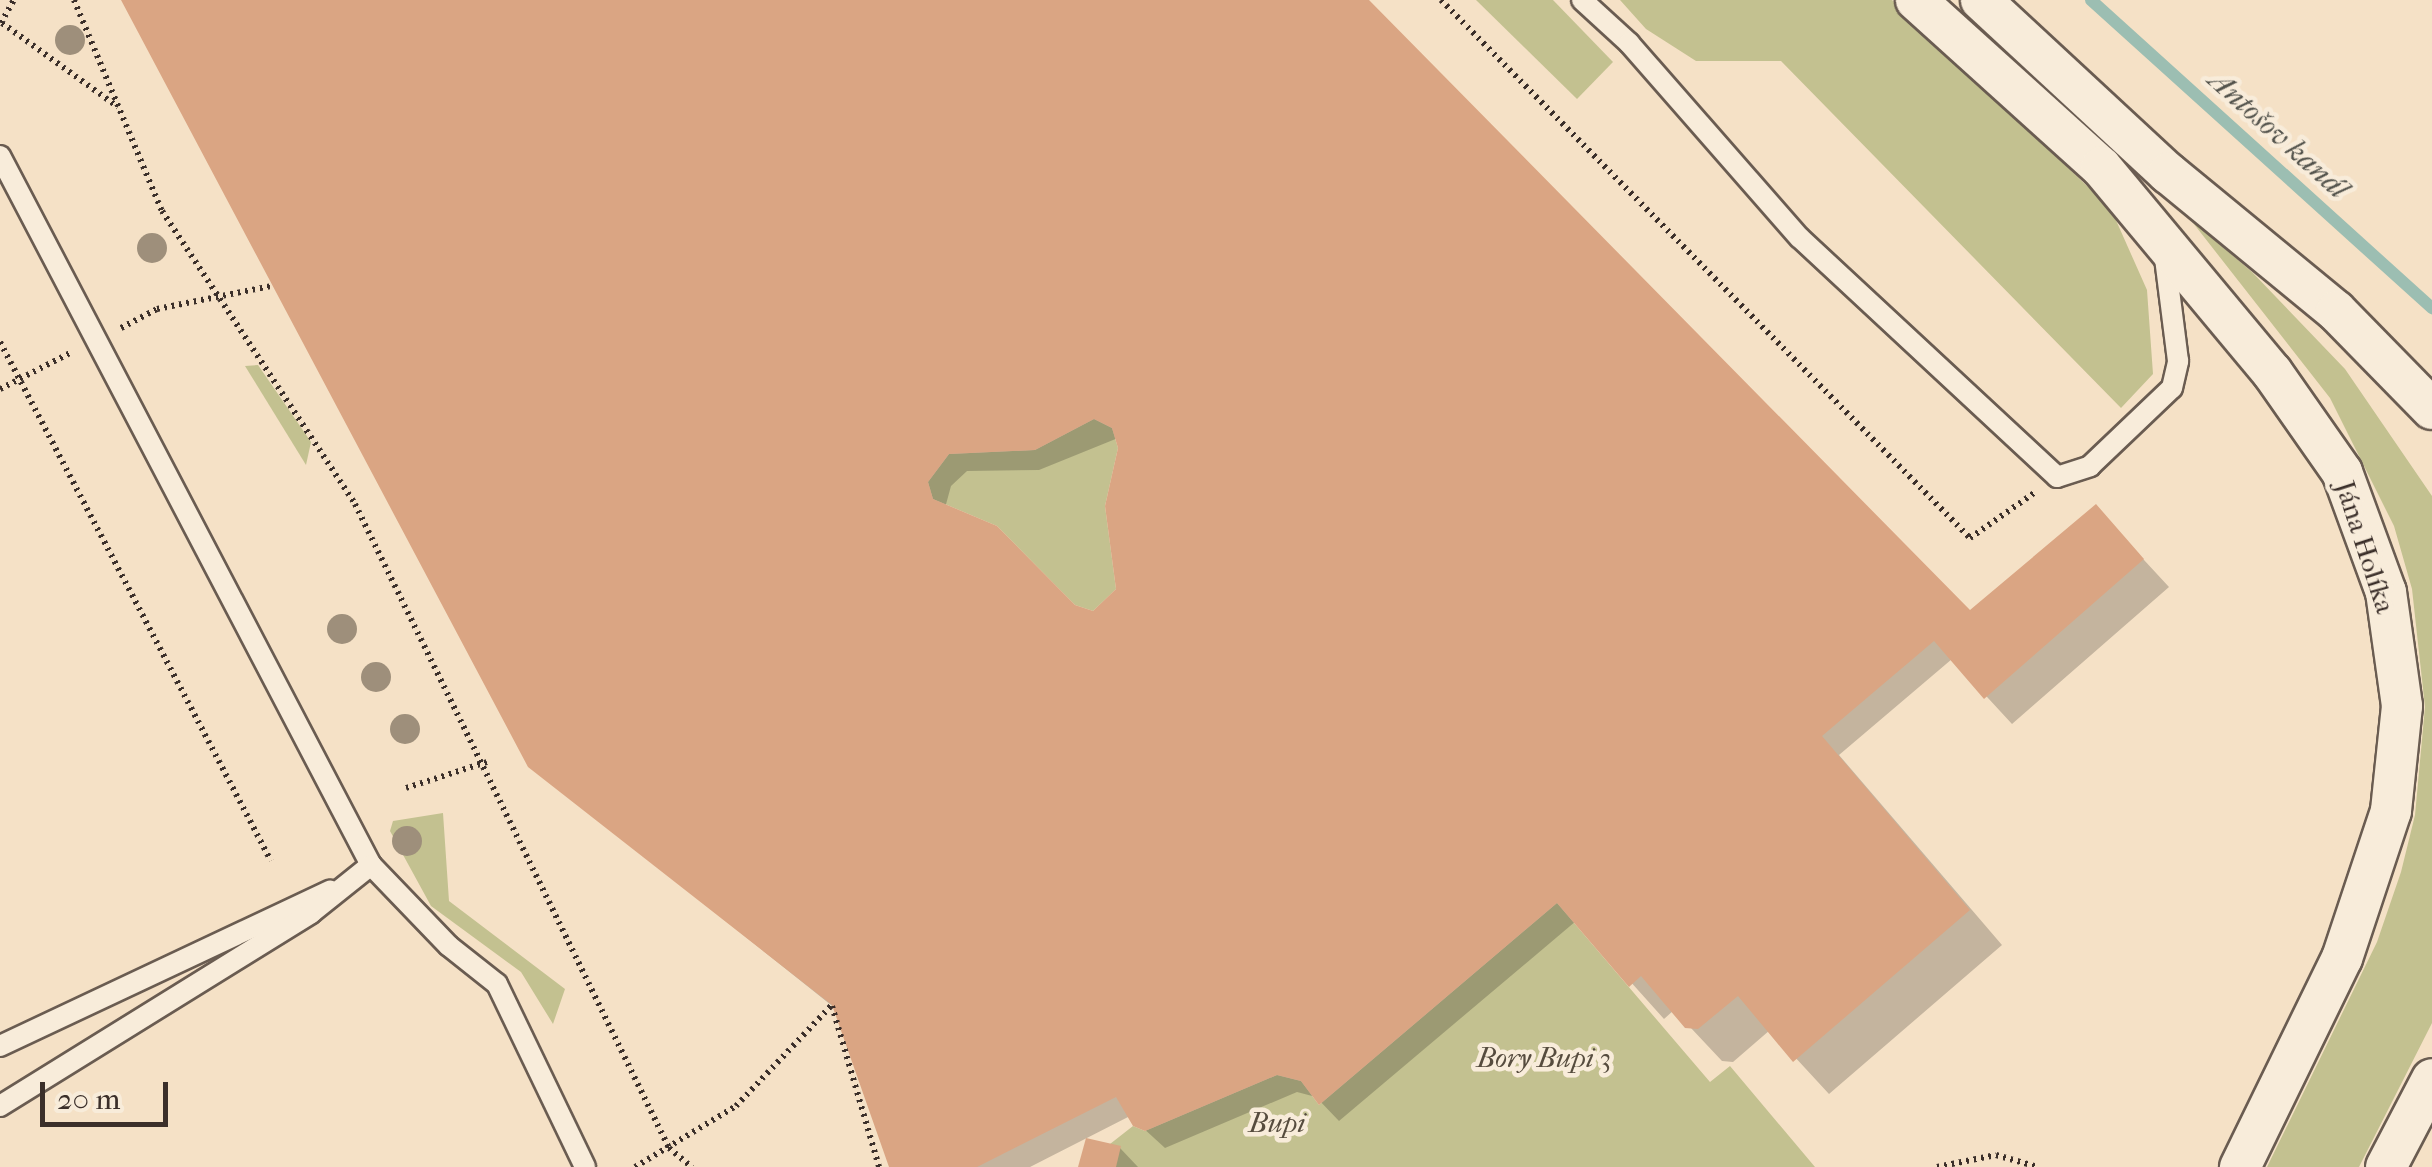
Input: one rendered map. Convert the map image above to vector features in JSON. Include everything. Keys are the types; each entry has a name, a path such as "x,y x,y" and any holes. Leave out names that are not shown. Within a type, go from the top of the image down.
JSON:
{"street":[{"name":"Jána Holíka","path":"1916,0 2101,167 2272,372 2342,472 2386,592 2402,706 2392,811 2342,958 2240,1167"},
{"path":"1981,0 2168,173 2336,311 2432,409"},
{"path":"2386,1167 2432,1079"}],"lane":[{"path":"1582,0 1629,43 1800,238 2057,477 2090,466 2172,388 2178,361 2164,238"},
{"path":"0,156 371,865 449,946 497,984 584,1167"},
{"path":"0,1106 311,913 332,890 371,865"},
{"path":"0,1046 299,900 332,890"}],"path":[{"path":"14,0 1,23 121,108"},
{"path":"74,0 162,210 216,301 356,504 487,762 669,1148 692,1167"},
{"path":"1441,0 1970,538 2057,477"},
{"path":"0,390 157,309 216,301 271,286"},
{"path":"0,342 270,861"},
{"path":"406,788 487,762"},
{"path":"638,1166 736,1106 832,1005 880,1167"},
{"path":"1937,1167 1996,1156 2038,1167"}],"green space":[{"path":"1476,0 1553,0 1613,62 1577,99"},
{"path":"1620,0 1892,0 2111,209 2147,290 2153,374 2121,408 1781,61 1696,61 1646,29"},
{"path":"2190,219 2252,272 2345,369 2432,496 2432,1023 2359,1167 2267,1167 2377,942 2401,872 2415,815 2425,707 2412,589 2394,526 2330,398"},
{"path":"258,365 311,442 306,465 245,366"},
{"path":"1094,419 1112,428 1118,448 1105,506 1116,589 1093,611 1075,605 997,526 933,499 928,482 949,454 1035,450"},
{"path":"443,813 449,901 565,989 553,1024 521,972 431,906 390,831 393,821"},
{"name":"Bory Bupi 3","path":"1557,903 1710,1082 1730,1066 1815,1167 1101,1167 1110,1144 1133,1126 1145,1131 1277,1075 1301,1081 1319,1105"}],"building":[{"path":"121,0 1369,0 1970,610 2096,504 2144,559 1984,699 1934,641 1822,736 1970,910 1793,1062 1738,996 1698,1029 1685,1028 1641,976 1629,987 1557,903 1319,1105 1301,1081 1277,1075 1145,1131 1133,1126 1116,1097 977,1167 889,1167 832,1005 528,767","holes":["1094,419 1112,428 1118,448 1105,506 1116,589 1093,611 1075,605 997,526 933,499 928,482 949,454 1035,450"]},
{"path":"1086,1138 1121,1146 1116,1167 1078,1167"}],"waterway":[{"name":"Antošov kanál","path":"2091,0 2432,308"}],"park label":[{"name":"Bupi","path":"1277,1123"}]}
